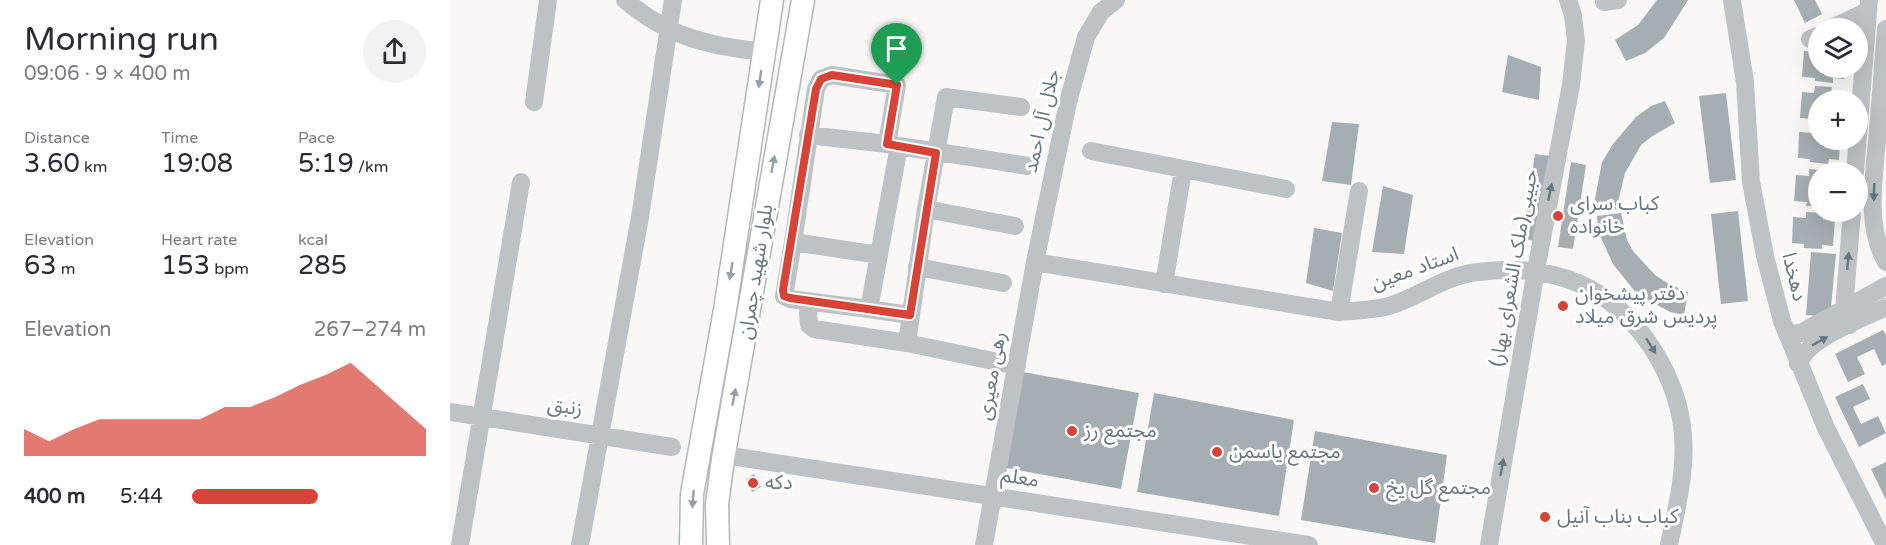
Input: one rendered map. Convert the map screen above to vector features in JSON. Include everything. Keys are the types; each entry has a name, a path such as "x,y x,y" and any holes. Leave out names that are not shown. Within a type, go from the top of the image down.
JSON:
{"main road":[{"name":"بلوار شهید چمران","path":"691,545 692,494 743,196 772,0"},
{"name":"بلوار شهید چمران","path":"718,545 717,504 724,455 803,0"},
{"path":"700,453 724,455"}],"street":[{"path":"534,102 548,0"},
{"path":"625,0 648,20 694,40 764,51"},
{"path":"580,545 640,217 673,0"},
{"name":"جلال آل احمد","path":"1035,262 1068,102 1086,37 1101,12 1116,0"},
{"name":"حبیبی(ملک الشعرای بهار)","path":"1489,545 1536,270 1571,85 1576,41 1573,15 1568,0"},
{"name":"دهخدا","path":"1732,0 1745,82 1751,182 1765,256 1798,364 1826,428 1885,545"},
{"path":"1848,18 1868,5"},
{"path":"1856,162 1868,5"},
{"path":"1886,28 1873,193 1875,231 1879,249 1886,262"},
{"path":"870,309 893,145 897,85 832,75 821,79 816,89 793,242 783,290 784,296 790,298 910,315"},
{"path":"907,343 926,209 946,97 1021,108"},
{"path":"808,135 893,145 1028,166"},
{"path":"1877,147 1886,167"},
{"path":"1091,151 1286,189"},
{"path":"1164,284 1183,170"},
{"path":"460,545 521,182"},
{"path":"1339,312 1359,191"},
{"path":"926,209 1016,226"},
{"path":"1847,317 1852,222"},
{"path":"793,242 879,255"},
{"name":"استاد معین","path":"1035,262 1339,312 1388,306 1432,286 1474,272 1506,269 1536,270 1582,284 1605,296 1644,336 1666,371 1677,402 1683,437 1680,477 1669,545"},
{"name":"رهی معیری","path":"993,497 1035,262"},
{"path":"917,267 1003,283"},
{"path":"1798,364 1802,354 1812,344 1886,286"},
{"path":"1787,334 1801,333 1847,317 1886,307"},
{"path":"808,313 809,325 814,329 907,343 1017,366"},
{"name":"زنبق","path":"450,412 672,447"},
{"name":"معلم","path":"724,455 1310,545"},
{"path":"984,545 993,497"}],"building":[{"path":"1657,0 1688,0 1664,38 1645,53 1626,61 1615,40 1638,25"},
{"path":"1794,0 1815,0 1822,14 1808,18 1805,23"},
{"path":"1804,51 1808,51 1808,77 1802,77"},
{"path":"1508,55 1541,67 1539,100 1502,92"},
{"path":"1815,78 1833,78 1833,83 1815,81"},
{"path":"1815,86 1832,87 1832,90 1814,90"},
{"path":"1802,92 1808,92 1808,119 1800,118"},
{"path":"1726,93 1736,180 1710,183 1699,96"},
{"path":"1665,101 1675,123 1641,145 1625,173 1618,202 1619,209 1596,213 1595,199 1602,162 1613,144 1636,117 1651,106"},
{"path":"1332,122 1359,124 1351,185 1322,181"},
{"path":"1799,132 1808,133 1808,150 1840,150 1839,160 1810,162 1810,159 1798,158"},
{"path":"1535,154 1550,156 1536,241 1522,239"},
{"path":"1571,162 1586,165 1573,249 1558,247"},
{"path":"1796,175 1808,176 1808,206 1806,206 1807,202 1794,201"},
{"path":"1383,186 1413,195 1404,254 1372,252"},
{"path":"1738,211 1748,301 1721,304 1711,214"},
{"path":"1806,212 1808,212 1808,222 1835,222 1833,246 1822,245 1822,249 1804,248 1804,244 1792,243 1793,217 1806,218"},
{"path":"1621,213 1627,240 1633,251 1655,275 1688,292 1684,315 1670,312 1637,294 1613,264 1598,231 1597,216"},
{"path":"1314,228 1342,233 1333,291 1306,283"},
{"path":"1811,252 1836,254 1830,317 1806,315"},
{"path":"1883,330 1886,335 1886,364 1882,366 1874,349 1857,357 1865,374 1848,382 1835,354"},
{"name":"مجتمع رز","path":"1023,372 1139,393 1121,489 1006,468"},
{"path":"1863,384 1870,399 1853,407 1861,424 1878,416 1886,433 1859,447 1835,397"},
{"name":"مجتمع یاسمن","path":"1154,393 1294,420 1279,516 1137,492"},
{"name":"مجتمع گل یخ","path":"1315,431 1447,455 1435,543 1301,520"},
{"path":"1886,462 1886,500 1871,469"},
{"name":"دکه","path":"754,474 761,487 752,492 746,479"}],"place":[{"name":"کباب سرای خانواده","path":"1558,216"},
{"name":"دفتر پیشخوان پردیس شرق میلاد","path":"1563,306"},
{"name":"مجتمع رز","path":"1072,431"},
{"name":"مجتمع یاسمن","path":"1217,452"},
{"name":"دکه","path":"753,483"},
{"name":"مجتمع گل یخ","path":"1374,488"},
{"name":"کباب بناب آنیل","path":"1545,517"}],"route":[{"path":"832,75 897,85 887,144 936,153 910,315 784,296 783,290 793,242 808,135 816,89 821,79 832,75"}]}
